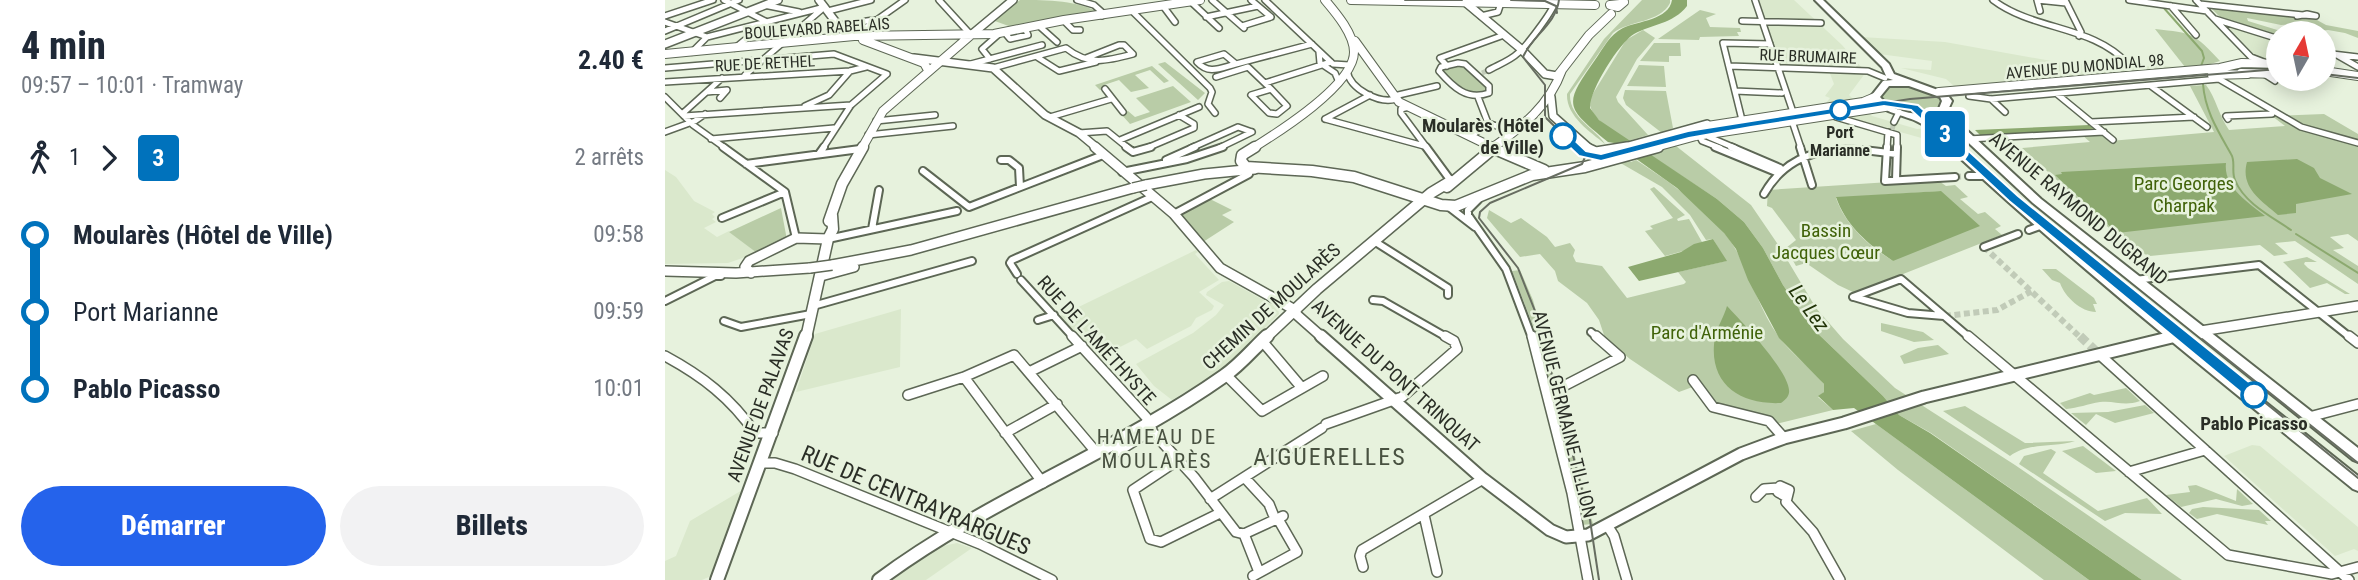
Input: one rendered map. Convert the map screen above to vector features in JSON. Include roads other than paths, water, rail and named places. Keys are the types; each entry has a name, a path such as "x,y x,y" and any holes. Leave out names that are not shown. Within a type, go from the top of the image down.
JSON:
{"main road":[{"name":"BOULEVARD RABELAIS","path":"665,54 853,36 1003,34 1065,21 1200,0"},
{"path":"1318,0 1342,26 1396,99 1530,166 1551,172"},
{"path":"1351,0 1612,5"},
{"path":"1813,0 1881,67 1886,80"},
{"path":"1366,59 1360,57 1350,64 1301,119 1242,155 1244,166 1252,172 1300,170 1354,177 1432,199 1447,206 1456,206 1521,178 1578,169 1610,155 1665,139 1885,107 1928,118 1942,113 1947,101 1939,92 1889,75 1886,66 1819,0"},
{"path":"1330,2 1354,49 1350,64"},
{"name":"CHEMIN DE MOULARÈS","path":"879,580 922,548 1096,452 1150,427 1226,375 1374,241 1432,199 1529,119 1550,94 1560,73 1612,5"},
{"name":"AVENUE DE PALAVAS","path":"717,580 803,349 825,270 828,239 833,229 832,215 840,188 876,121 927,68 939,62 971,35"},
{"path":"853,36 913,58 927,68"},
{"name":"AVENUE DU MONDIAL 98","path":"1939,92 2220,68 2250,60 2266,62"},
{"path":"2233,64 2232,69 2248,75"},
{"path":"2336,73 2358,78"},
{"name":"AVENUE DU MONDIAL 98","path":"1947,101 1969,96 2266,74"},
{"path":"2336,77 2358,78"},
{"path":"1886,80 1910,83"},
{"path":"1698,136 1700,128 1863,102 1875,97 1886,80"},
{"path":"1875,97 1885,107"},
{"name":"AVENUE RAYMOND DUGRAND","path":"1942,113 2034,199 2309,417"},
{"name":"AVENUE RAYMOND DUGRAND","path":"1914,116 1927,122 2034,228 2358,485"},
{"path":"1521,178 1530,166"},
{"path":"2172,337 2192,338 2201,331"},
{"path":"2309,417 2358,456"}],"street":[{"path":"665,16 713,0"},
{"path":"724,0 767,22"},
{"path":"665,31 739,0"},
{"path":"665,44 779,0"},
{"path":"819,0 838,25 853,36 905,0"},
{"path":"691,52 707,37 803,13 871,0"},
{"path":"939,0 971,35"},
{"name":"AVENUE DE PALAVAS","path":"971,35 1013,0"},
{"path":"1077,0 1094,5 1102,11 1102,16"},
{"path":"1212,0 1243,28 1271,17 1251,0"},
{"path":"1753,0 1790,112"},
{"path":"1993,0 2021,18 2117,51 2128,64"},
{"path":"2040,11 2037,0 2065,1 2081,32 2079,36"},
{"path":"2129,0 2207,11"},
{"path":"1190,1 1219,29"},
{"path":"1267,1 1331,62 1338,67 1350,64 1347,76 1370,95 1387,102 1437,86"},
{"path":"1463,1 1521,49 1545,74 1560,73"},
{"path":"1481,16 1498,12 1501,2"},
{"path":"2198,2 2250,60"},
{"path":"2198,2 2297,16"},
{"path":"1483,73 1514,57 1552,13 1554,4"},
{"path":"764,5 803,13"},
{"path":"1163,6 1175,22"},
{"path":"1206,17 1258,6"},
{"path":"2171,6 2196,35"},
{"path":"745,75 826,9"},
{"path":"1131,10 1210,88 1212,92 1208,104 1215,113"},
{"path":"2214,19 2266,35"},
{"path":"838,25 859,20 875,20"},
{"path":"1065,21 1073,30 1080,30"},
{"path":"1741,21 1821,23"},
{"path":"665,22 707,37"},
{"path":"735,49 767,22"},
{"path":"1039,27 1057,41"},
{"path":"990,59 982,49 1003,34"},
{"path":"1447,66 1440,58 1504,35"},
{"path":"1665,139 1692,127 1742,120 1723,43 1768,44"},
{"path":"1236,64 1224,54 1197,62 1207,71 1236,64 1312,44"},
{"path":"967,65 1042,45"},
{"path":"913,58 993,68 1066,48 1077,57 1104,63 1133,54 1124,45 1119,45 1086,58"},
{"path":"1319,52 1318,60 1335,73 1338,80"},
{"path":"1456,53 1465,64 1483,73 1491,88 1489,93 1478,97 1463,94 1447,83 1439,71 1447,66 1465,64"},
{"path":"665,68 834,54 887,74 851,105 819,154"},
{"path":"1037,57 1059,71 1096,62"},
{"path":"2336,57 2358,57"},
{"path":"2339,57 2358,67"},
{"path":"1265,83 1331,62"},
{"name":"RUE BRUMAIRE","path":"1729,66 1873,71 1886,80"},
{"name":"RUE DE RETHEL","path":"665,82 745,75 850,71 866,67"},
{"path":"1216,77 1248,67 1265,83 1271,89 1287,106 1277,114 1270,114 1251,95 1271,89"},
{"name":"AVENUE DU PONT TRINQUAT","path":"993,68 1050,117 1079,133 1174,214 1220,268 1295,310 1297,315 1483,479 1550,530 1566,537 1578,537"},
{"path":"1775,68 1781,93 1790,112"},
{"path":"801,108 831,93 850,71"},
{"path":"683,115 722,77"},
{"path":"2218,77 2273,114 2317,135 2358,143"},
{"name":"AVENUE DU MONDIAL 98","path":"1969,96 1991,99 2218,77 2231,78"},
{"path":"2151,85 2207,127"},
{"path":"1105,89 1123,112"},
{"path":"707,92 727,90 720,98"},
{"path":"1735,92 1781,93"},
{"path":"2056,93 2112,140"},
{"path":"1550,94 1551,111 1555,119 1588,149 1610,155"},
{"path":"1370,95 1325,119 1424,146"},
{"path":"665,97 668,104 690,123 785,192 796,237"},
{"path":"1478,97 1488,123 1514,132"},
{"path":"1050,117 1111,99"},
{"path":"1991,99 2005,112"},
{"path":"683,115 851,105"},
{"path":"1120,140 1199,107"},
{"path":"1409,107 1401,110 1401,113 1451,181"},
{"path":"1894,122 1899,111"},
{"path":"665,132 705,114"},
{"path":"2228,119 2226,116 2273,114"},
{"path":"876,121 935,115"},
{"path":"1079,133 1106,131 1133,152 1138,152 1194,128 1194,124 1179,115"},
{"path":"1698,136 1709,137 1838,115 1892,132"},
{"path":"2091,122 2195,117"},
{"path":"1470,137 1488,123"},
{"path":"1793,124 1812,185"},
{"path":"868,135 953,126"},
{"path":"1122,172 1142,165 1203,154 1252,132 1238,127 1181,157"},
{"path":"711,139 834,128"},
{"path":"1892,132 1885,152 1885,181 1955,177"},
{"path":"1892,132 1896,153 1896,180"},
{"path":"1968,139 2104,132"},
{"path":"1698,136 1702,141 1778,170"},
{"path":"2025,136 2035,146"},
{"path":"1709,137 1778,170"},
{"path":"746,164 860,149"},
{"path":"1763,194 1778,170 1804,157 1838,150 1896,153"},
{"path":"923,170 969,207 1103,155"},
{"path":"1001,160 1009,160 1019,168 1020,187"},
{"path":"665,301 715,276 825,270 934,244 1146,185 1204,174 1252,172"},
{"path":"1174,214 1252,172"},
{"path":"1969,176 1982,176"},
{"path":"872,229 879,190"},
{"path":"722,218 785,192"},
{"path":"1476,227 1468,210 1481,196"},
{"name":"RUE DE L'AMÉTHYSTE","path":"1152,197 1010,262 1019,277 1146,417 1150,427 1236,532 1244,534"},
{"name":"AVENUE GERMAINE TILLION","path":"1447,206 1476,227 1506,269 1528,321 1543,390 1572,493 1588,580"},
{"path":"751,273 745,267 749,261 796,237 828,239 957,211"},
{"path":"1984,247 2018,234"},
{"path":"1374,241 1448,288 1448,295"},
{"path":"665,271 751,273 810,268 825,270 934,244"},
{"path":"724,321 741,327 812,310 972,261"},
{"path":"2134,280 2259,265 2358,343"},
{"path":"1945,316 1908,313 1853,297 1901,279 1945,316 2015,375 2129,472 2228,555 2345,576 2358,567"},
{"path":"1210,499 1324,426 1403,396 1458,346 1383,302 1373,300"},
{"path":"2201,331 2358,306"},
{"path":"1038,320 1054,315"},
{"path":"1560,388 1620,357 1591,332"},
{"path":"1578,537 1607,525 1741,454 1784,438 1844,424 1916,400 2172,337"},
{"path":"1263,342 1302,388"},
{"path":"1029,372 1082,346"},
{"path":"908,395 964,377 1013,355 1096,452"},
{"path":"2100,355 2345,576"},
{"path":"665,356 702,375 724,393 755,433 773,433"},
{"path":"1226,375 1262,411 1323,376"},
{"path":"964,377 1043,483"},
{"path":"1693,380 1713,407 1769,421 1784,438"},
{"path":"1005,433 1057,404"},
{"path":"2309,417 2358,404"},
{"path":"1117,452 1150,427"},
{"path":"2129,472 2205,450"},
{"path":"1178,460 1133,490 1150,539 1161,542 1220,513"},
{"name":"RUE DE CENTRAYRARGUES","path":"762,463 775,463 795,469 981,544 1052,580"},
{"path":"1245,478 1278,516 1297,552 1256,574 1244,534 1278,516"},
{"path":"1363,566 1360,556 1362,550 1483,479"},
{"path":"1756,498 1764,489 1781,492 1786,502 1812,531 1840,580"},
{"path":"1424,515 1437,572"},
{"path":"1607,525 1614,536 1627,580"}],"waterway":[{"path":"2163,7 2202,51 2204,58 2201,66"},
{"path":"2203,84 2209,112 2232,157 2234,177 2239,188 2259,209 2291,230"},
{"path":"2296,234 2358,273"}],"tunnel":[{"path":"1482,73 1489,70"},
{"path":"1892,130 1894,122"},
{"path":"1955,177 1969,176"},
{"path":"1984,247 2031,291"},
{"path":"1945,316 1997,310 2031,291"},
{"path":"2031,291 2081,338"},
{"path":"2080,336 2100,355"}],"tram line":[{"path":"1405,0 1462,0"},
{"path":"1511,0 1545,1 1556,6 1556,9"},
{"path":"1556,9 1559,0"},
{"path":"1556,9 1523,57 1545,85 1545,117 1583,152"},
{"path":"1583,152 1597,157 1711,130 1910,99 2266,70"},
{"path":"2336,75 2358,78"},
{"name":"3","path":"1563,136 1583,153 1601,158 1711,130 1884,103 1914,107 2013,198 2254,395"},
{"path":"1898,103 1921,111 2013,198 2358,478"},
{"path":"1580,148 1583,152"},
{"path":"1583,152 1586,155 1582,164 1490,203 1480,212 1479,218 1518,268 1535,311 1590,520 1599,580"},
{"path":"2202,339 2358,463"}],"place":[{"name":"Port Marianne","path":"1840,110"},
{"name":"Moularès (Hôtel de Ville)","path":"1563,136"},
{"name":"Pablo Picasso","path":"2254,395"}],"district":[{"name":"HAMEAU DE MOULARÈS","path":"1157,449"},
{"name":"AIGUERELLES","path":"1330,457"}],"park label":[{"name":"Parc Georges Charpak","path":"2184,194"},
{"name":"Bassin Jacques Cœur","path":"1826,241"},
{"name":"Parc d'Arménie","path":"1707,332"}],"water label":[{"name":"Le Lez","path":"1809,308"}]}
